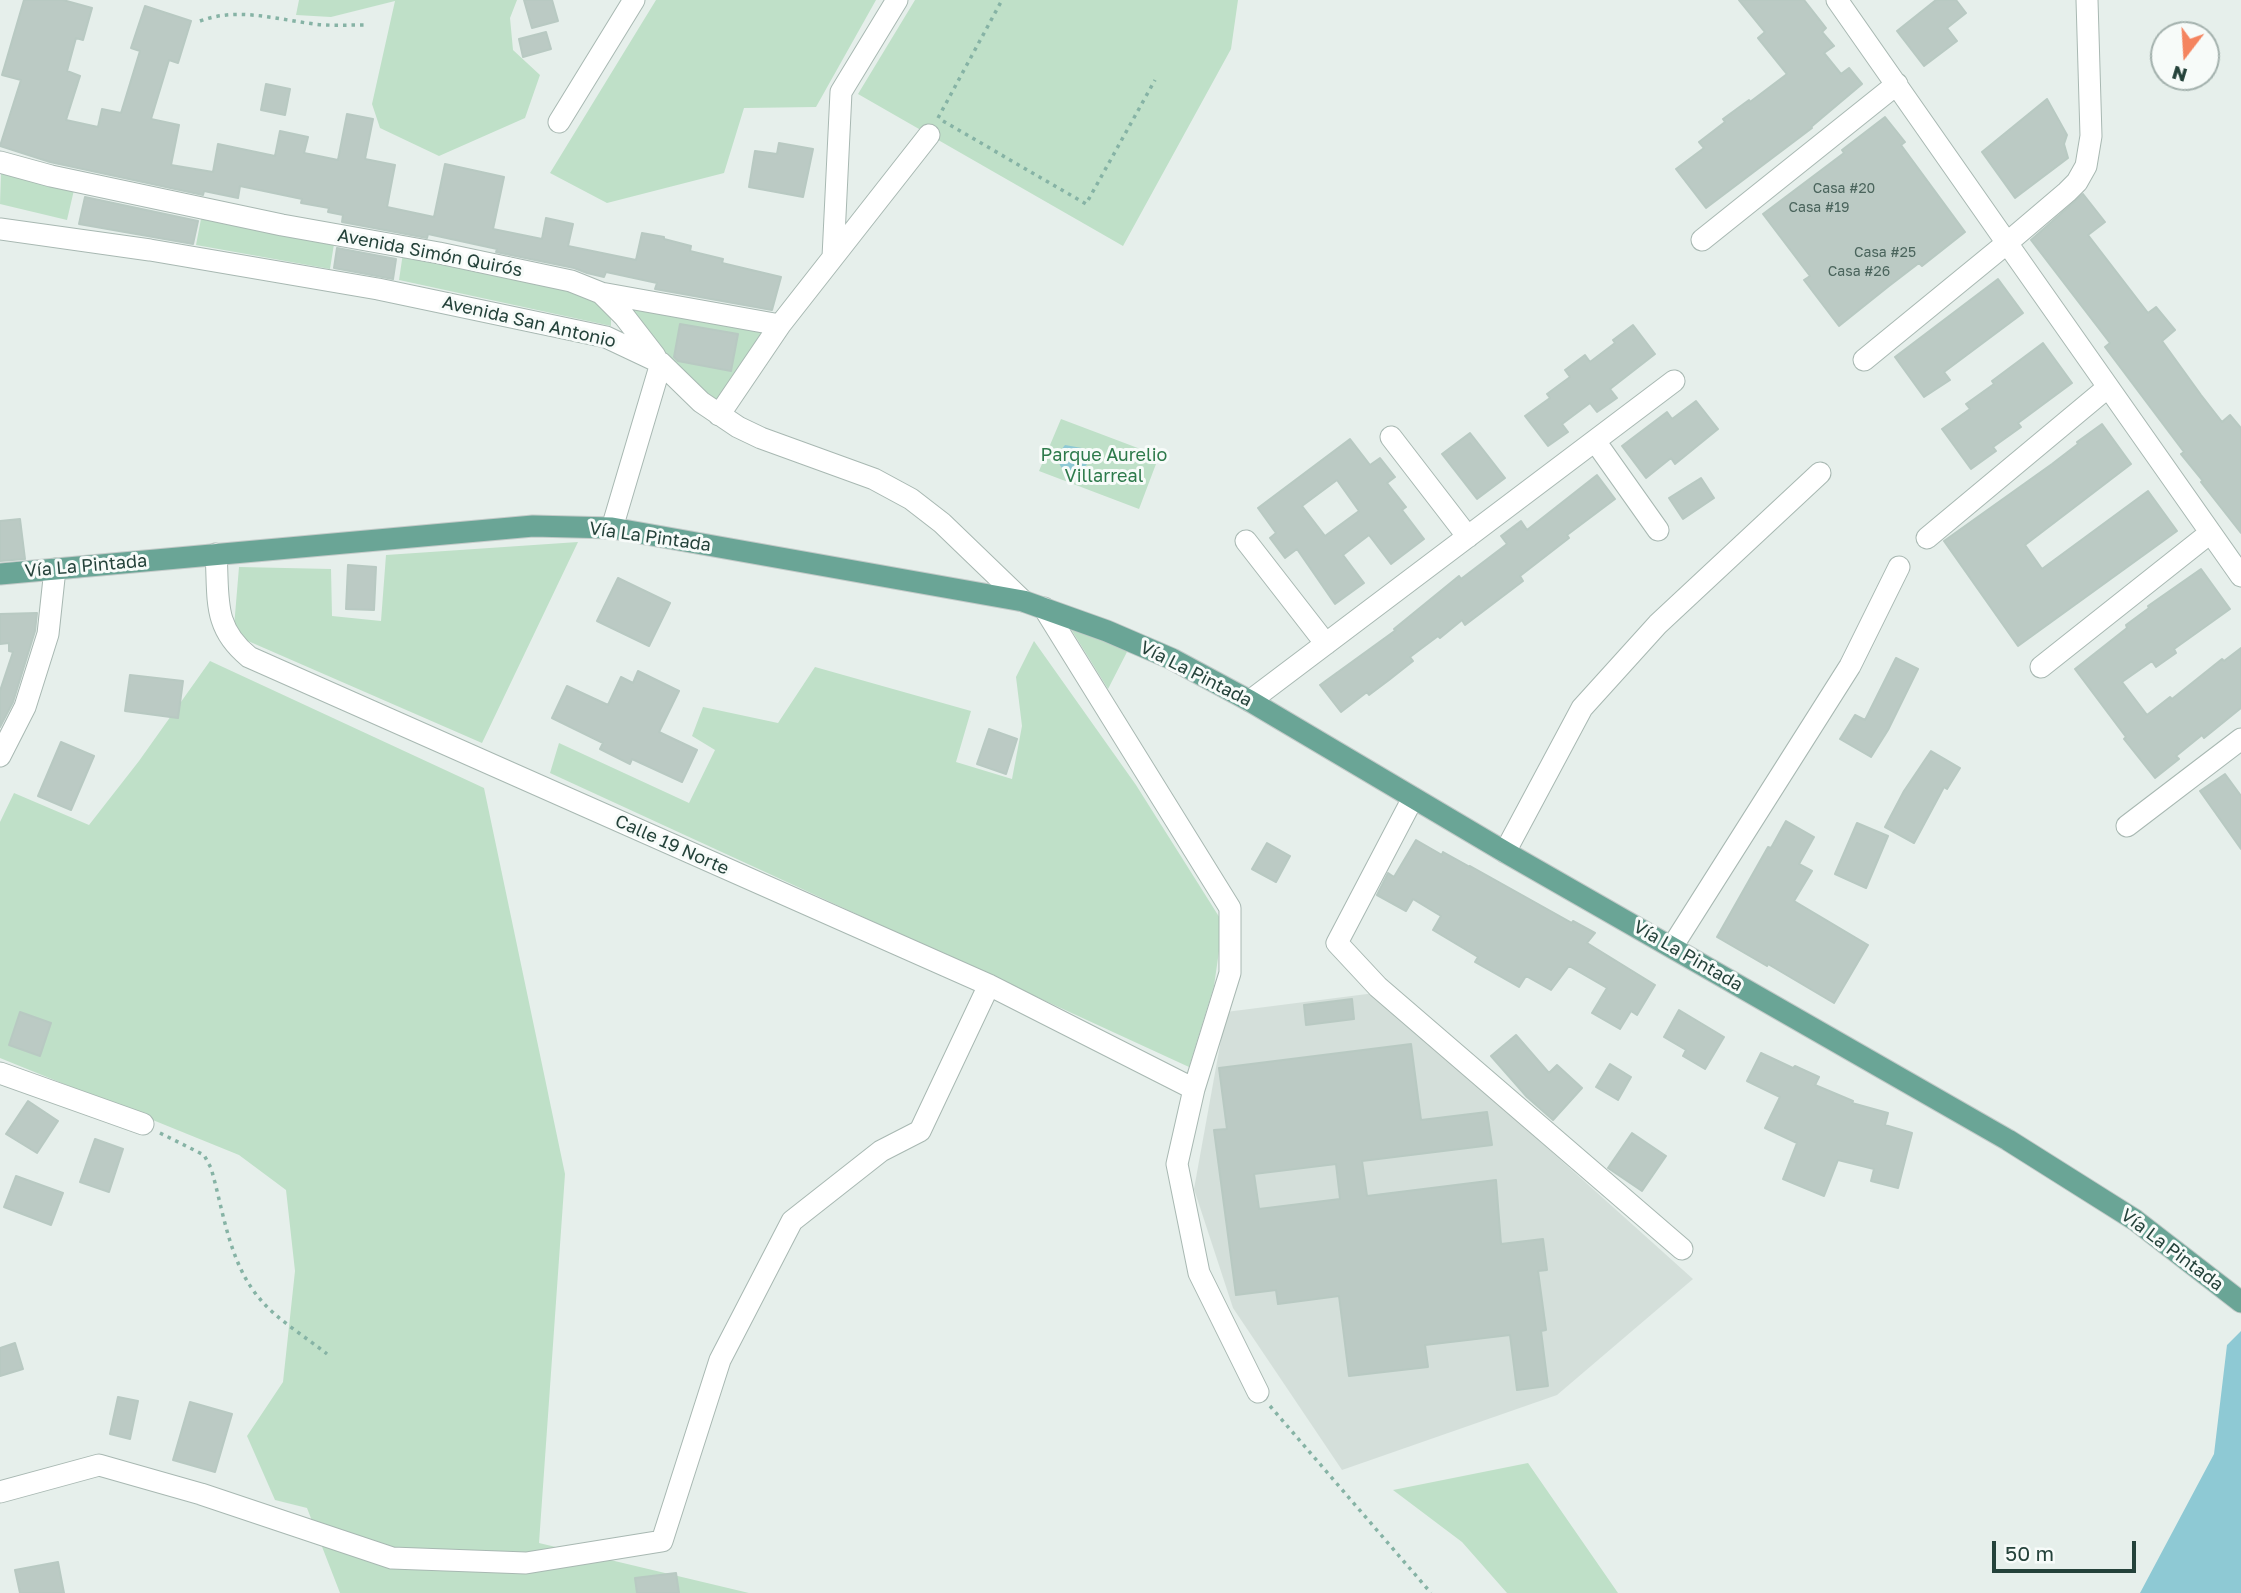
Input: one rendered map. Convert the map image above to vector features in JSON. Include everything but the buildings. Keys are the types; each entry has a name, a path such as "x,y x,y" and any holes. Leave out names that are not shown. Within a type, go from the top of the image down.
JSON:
{"main road":[{"name":"Vía La Pintada","path":"0,574 533,526 612,528 1023,601 1107,631 1172,659 1250,701 1505,852 2019,1147 2135,1220 2241,1302"}],"street":[{"path":"559,122 634,0"},
{"path":"833,257 841,93 897,0"},
{"path":"1837,0 2241,576"},
{"path":"1864,360 2067,192 2086,166 2091,136 2087,0"},
{"path":"1702,240 1897,84"},
{"path":"719,415 780,325 934,126"},
{"name":"Avenida Simón Quirós","path":"0,162 51,176 282,225 512,267 571,281 601,293 624,316 660,363"},
{"name":"Avenida San Antonio","path":"0,229 150,250 378,289 606,337 660,363 687,390 719,415 761,438 874,479 911,499 942,523 1023,601"},
{"path":"601,293 780,325"},
{"path":"612,528 660,363"},
{"path":"1250,701 1674,381"},
{"path":"1927,538 2107,388"},
{"path":"1391,437 1468,537"},
{"path":"1595,441 1658,530"},
{"path":"1505,852 1582,708 1658,624 1820,472"},
{"path":"2041,667 2210,533"},
{"path":"1246,541 1326,644"},
{"name":"Calle 19 Norte","path":"216,554 220,620 237,647 249,657 989,985 1194,1089"},
{"path":"1672,947 1850,666 1899,567"},
{"path":"0,756 25,707 48,634 55,569"},
{"path":"1044,608 1230,908 1230,973 1194,1089 1177,1164 1199,1273 1258,1392"},
{"path":"2127,827 2241,739"},
{"path":"1413,798 1336,943 1378,987 1682,1249"},
{"path":"0,1492 99,1465 201,1494 392,1558 526,1563 662,1541 720,1360 793,1221 881,1151 920,1131 989,985"},
{"path":"0,1073 143,1124"}],"path":[{"path":"1002,0 934,126 1086,204 1155,80"},
{"path":"200,21 216,14 265,15 316,24 364,25"},
{"path":"143,1124 204,1155 211,1168 235,1257 244,1278 261,1301 327,1354"},
{"path":"1258,1392 1431,1593"}],"shaded area":[{"path":"1375,993 1693,1279 1557,1395 1342,1470 1233,1308 1194,1189 1226,1012"}],"green space":[{"path":"299,0 517,0 510,18 513,50 540,75 525,118 439,156 380,128 372,104 395,1 331,17 296,15"},
{"path":"656,0 876,0 816,107 744,108 724,173 607,203 550,173"},
{"path":"915,0 1238,0 1231,49 1123,246 858,94"},
{"path":"1,173 74,190 67,220 0,204"},
{"path":"201,219 334,244 330,269 196,245"},
{"path":"403,253 594,296 611,311 611,326 399,280"},
{"path":"619,303 770,334 719,405 664,361"},
{"name":"Parque Aurelio Villarreal","path":"1061,419 1159,456 1139,509 1039,471"},
{"path":"578,542 482,743 248,641 234,627 239,567 331,569 332,616 381,621 386,555"},
{"path":"1069,626 1128,650 1108,689"},
{"path":"1034,641 1136,785 1223,923 1214,986 1189,1067 550,773 559,743 689,803 715,750 692,736 703,707 778,723 815,667 971,711 956,762 1012,779 1022,726 1016,677"},
{"path":"210,661 484,788 565,1174 539,1543 749,1593 340,1593 307,1508 275,1500 247,1436 283,1382 295,1271 286,1190 239,1155 0,1058 0,822 14,793 89,825 139,761"},
{"path":"1528,1463 1618,1593 1507,1593 1462,1542 1393,1490"}],"water":[{"path":"1065,445 1082,448 1089,454 1087,464 1080,473 1068,472 1060,465 1059,456"},
{"path":"2241,1331 2241,1593 2140,1593 2214,1454 2227,1345"}]}
